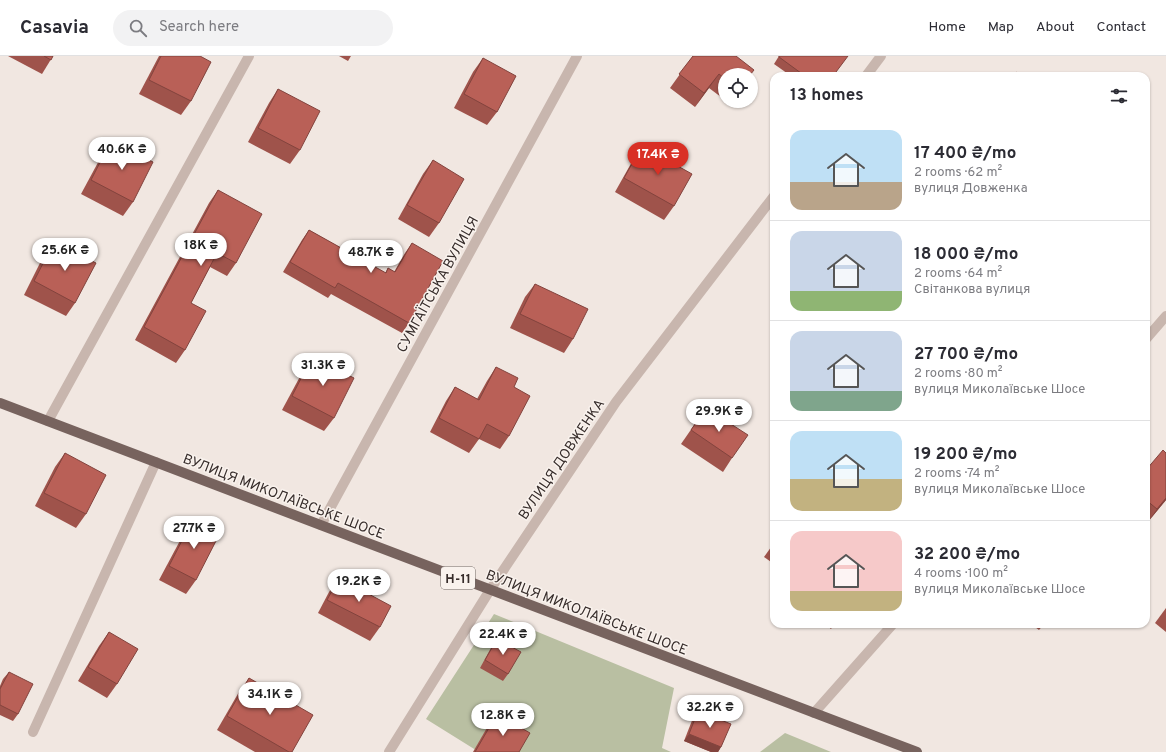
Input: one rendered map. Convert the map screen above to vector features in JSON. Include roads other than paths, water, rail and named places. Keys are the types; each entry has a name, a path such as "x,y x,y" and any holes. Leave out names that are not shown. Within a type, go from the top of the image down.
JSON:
{"main road":[{"name":"ВУЛИЦЯ МИКОЛАЇВСЬКЕ ШОСЕ","path":"0,403 917,752"}],"street":[{"path":"48,421 249,56"},
{"name":"СУМГАЇТСЬКА ВУЛИЦЯ","path":"321,525 577,56"},
{"path":"869,72 881,56"},
{"name":"ВУЛИЦЯ ДОВЖЕНКА","path":"389,752 490,590 616,402 770,201"},
{"path":"1150,334 1166,316"},
{"path":"33,732 156,462"},
{"path":"814,714 889,628"}]}
